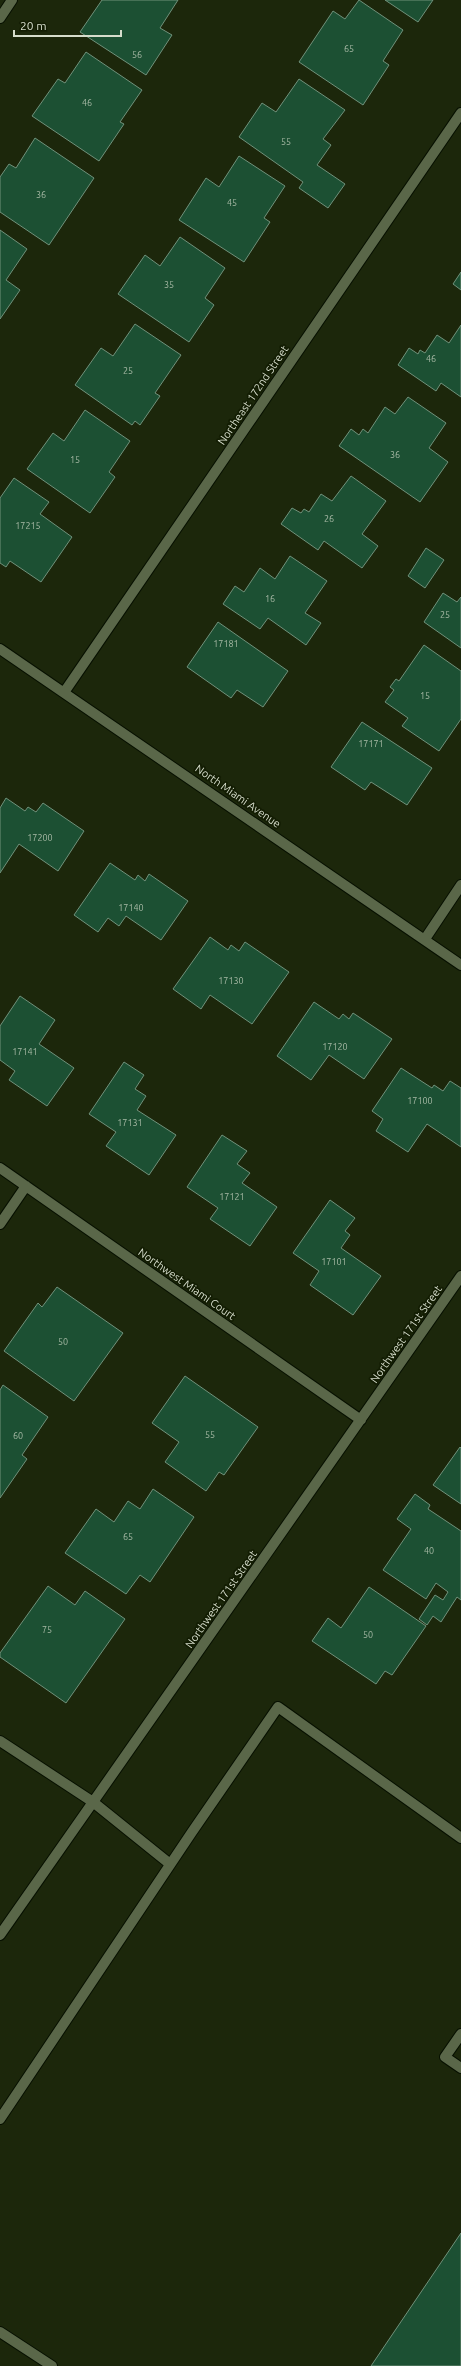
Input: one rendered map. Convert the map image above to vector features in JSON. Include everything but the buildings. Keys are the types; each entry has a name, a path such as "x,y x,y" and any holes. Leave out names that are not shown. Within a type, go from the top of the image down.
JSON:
{"street":[{"path":"0,18 12,0"},
{"name":"Northeast 172nd Street","path":"65,691 461,113"},
{"name":"North Miami Avenue","path":"0,648 65,691 461,965"},
{"path":"425,939 461,885"},
{"name":"Northwest Miami Court","path":"0,1168 361,1420"},
{"path":"0,1224 26,1186"},
{"name":"Northwest 171st Street","path":"0,1935 461,1276"},
{"path":"0,2119 170,1864 278,1706 461,1838"},
{"path":"0,1741 93,1802 170,1864"},
{"path":"461,2034 445,2057 461,2068"},
{"path":"0,2332 52,2366"}]}
